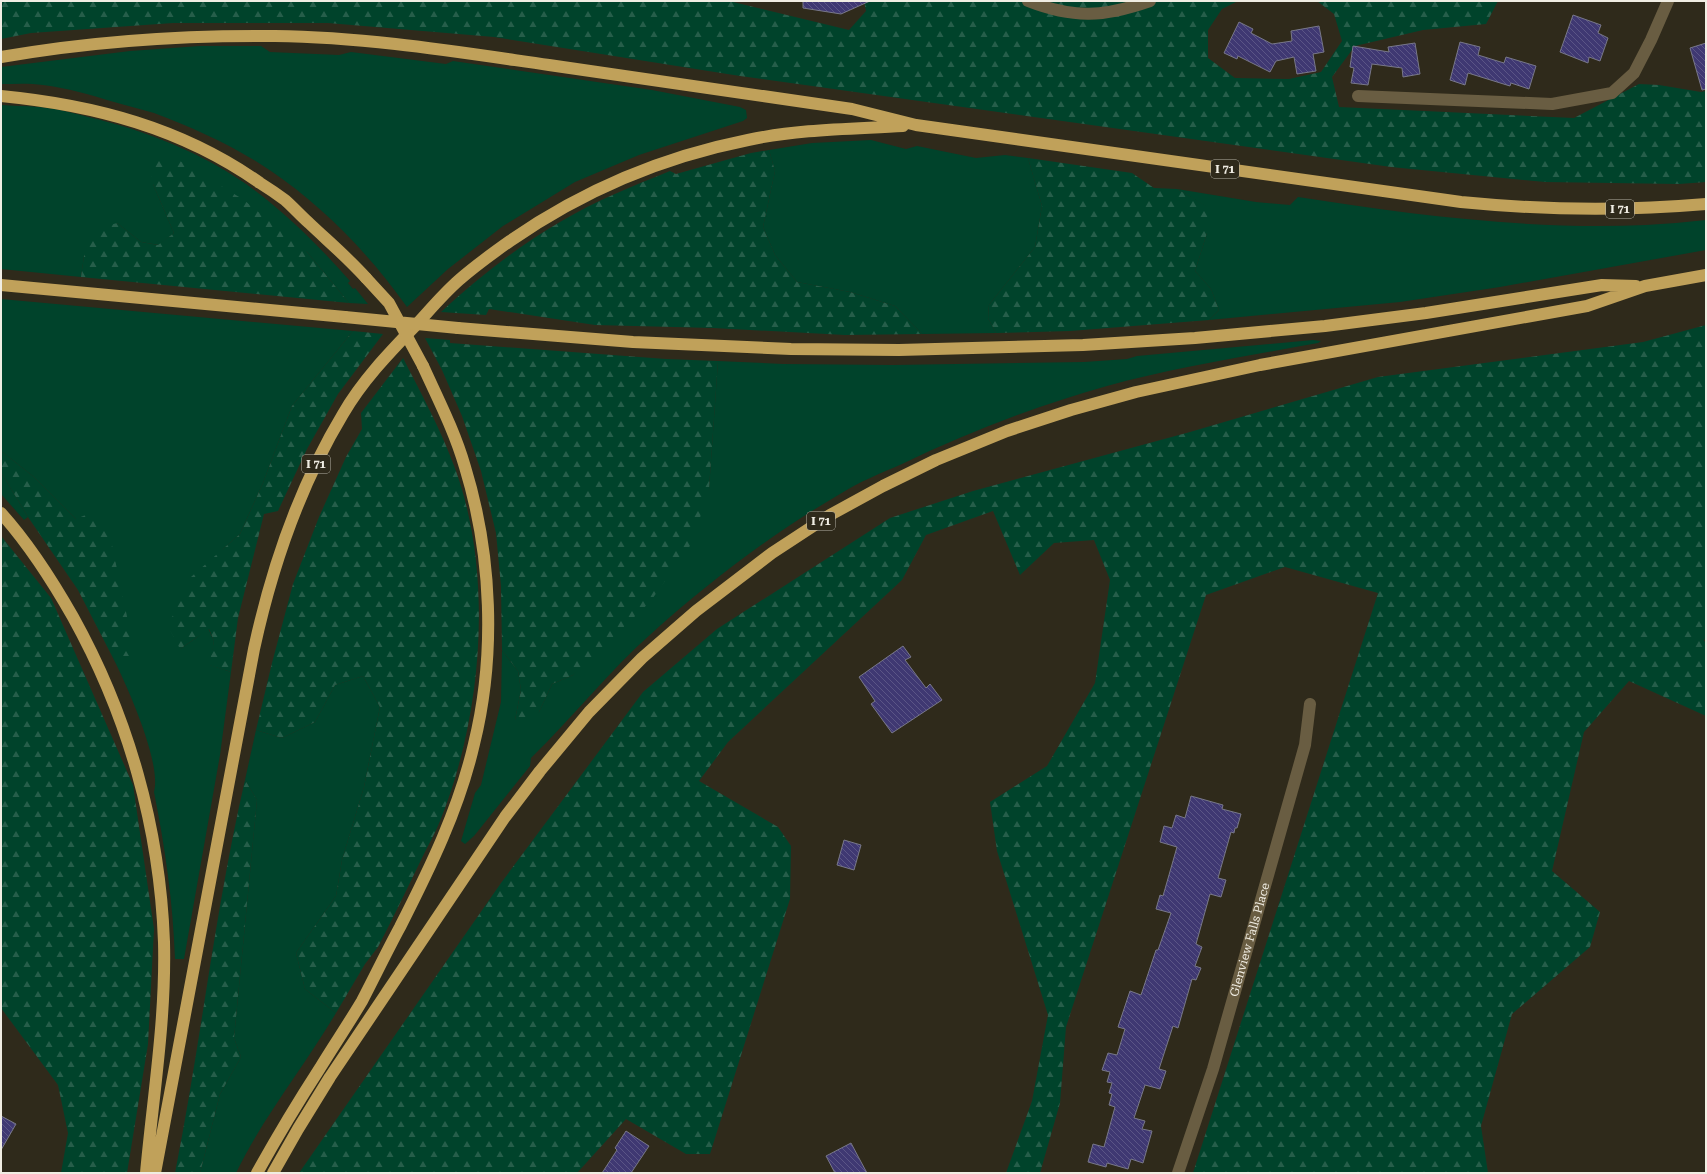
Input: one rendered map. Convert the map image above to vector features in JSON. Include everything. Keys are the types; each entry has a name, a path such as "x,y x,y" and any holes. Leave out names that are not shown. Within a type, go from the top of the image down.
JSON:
{"highway":[{"path":"1,57 42,50 102,43 192,37 276,36 367,40 448,50 852,109 916,125"},
{"path":"1,96 44,100 97,110 146,125 211,152 240,168 284,200 346,256 389,303 423,366 447,418 465,467 479,522 487,579 488,627 483,700 474,744 459,797 442,842 426,876 362,1001 289,1117 257,1173"},
{"name":"I 71","path":"155,1173 252,657 264,604 276,562 302,494 343,413 378,364 458,280 537,223 594,191 640,171 693,153 749,139 795,132 916,125 1461,202 1517,207 1584,210 1672,207 1706,204"},
{"name":"I 71","path":"273,1173 330,1078 505,817 540,770 589,712 642,658 696,611 772,552 830,515 883,486 936,460 1007,431 1070,410 1136,392 1260,365 1587,306 1645,286 1706,275"},
{"path":"1,285 458,328 633,342 762,348 899,350 1083,345 1195,338 1325,326 1426,313 1602,285 1645,286"},
{"path":"1,513 35,555 92,651 119,716 134,759 149,819 160,885 164,942 162,1022 146,1173"}],"street":[{"path":"1028,1 1048,9 1074,14 1100,14 1123,10 1150,1"},
{"path":"1358,96 1552,104 1612,93 1634,73 1651,40 1668,1"},
{"name":"Glenview Falls Place","path":"1178,1173 1213,1069 1298,768 1304,745 1310,704"}],"green space":[{"path":"1,1 729,1 849,30 866,11 864,1 1238,1 1222,9 1208,30 1208,58 1235,78 1289,79 1321,72 1342,41 1334,14 1317,1 1498,1 1486,24 1423,30 1355,46 1332,77 1339,107 1574,118 1639,84 1659,85 1701,92 1706,91 1706,182 1679,184 1545,182 1391,167 740,76 494,37 328,23 173,23 31,33 1,39"},
{"path":"200,46 261,46 270,52 339,55 351,52 446,64 453,61 652,90 740,107 746,110 747,118 743,121 639,155 575,182 503,226 448,269 407,307 378,269 328,216 291,185 244,154 199,132 154,113 88,94 61,88 32,84 1,84 1,67 130,51"},
{"path":"1,105 55,109 110,122 153,136 195,154 235,176 292,221 350,281 348,283 353,289 355,288 368,304 349,303 307,252 153,184 174,233 159,245 141,242 117,223 84,256 81,277 1,269"},
{"path":"871,140 906,149 917,146 976,158 1005,155 1028,158 1042,206 1035,247 989,305 988,318 996,333 922,334 895,306 850,292 797,282 775,255 763,227 775,171 769,150 812,143"},
{"path":"769,150 775,171 763,227 775,255 797,282 850,292 895,306 922,334 845,335 713,328 595,325 489,309 486,315 441,312 469,287 513,252 573,214 587,207 670,171 676,174 751,153"},
{"path":"159,156 177,159 244,200 307,252 349,303 81,277 84,256 97,229 117,223 141,242 158,245 174,233 153,184 149,161"},
{"path":"1028,158 1132,173 1154,188 1177,189 1208,207 1207,233 1195,271 1211,289 1219,310 1209,320 1070,331 996,333 988,318 989,305 1035,247 1042,206"},
{"path":"1177,189 1256,202 1290,205 1298,197 1385,210 1472,220 1515,223 1602,226 1654,225 1706,220 1706,250 1500,287 1400,302 1209,320 1219,310 1211,289 1195,271 1207,233 1207,207"},
{"path":"1,299 353,331 292,406 263,483 240,534 223,549 180,649 208,628 214,641 210,665 231,672 220,755 184,959 175,959 165,854 154,792 155,779 153,762 134,703 112,656 130,656 76,519 34,477 1,451"},
{"path":"1706,325 1706,635 1704,641 1706,642 1706,716 1629,681 1584,732 1552,871 1600,912 1590,947 1512,1014 1481,1126 1488,1173 1193,1173 1378,593 1285,567 1206,595 1066,1027 1060,1103 1040,1173 1006,1173 1032,1101 1048,1015 997,851 990,802 1047,766 1095,683 1110,580 1094,540 1054,543 1020,575 993,511 926,535 902,580 728,742 699,781 778,827 791,846 790,899 710,1154 686,1154 626,1119 577,1173 299,1173 501,883 643,692 717,629 890,518 973,491 1190,432 1378,377 1643,342"},
{"path":"353,331 383,334 338,394 307,449 278,511 264,514 238,618 231,672 209,665 214,641 209,629 180,649 168,626 191,577 240,534 263,483 292,406"},
{"path":"425,338 450,340 450,343 666,359 718,361 709,489 692,543 650,602 573,675 552,684 539,712 523,728 515,720 521,690 518,671 502,650 501,586 496,533 481,471 462,416 442,370"},
{"path":"1313,340 1321,341 1318,343 1159,373 1107,386 1054,402 1003,420 952,441 847,490 766,541 719,576 652,633 606,678 562,727 531,758 530,766 474,836 465,844 461,841 475,793 481,785 501,702 502,650 518,671 521,690 515,720 539,712 552,684 573,675 709,489 718,361 783,364 893,365 1084,362"},
{"path":"403,358 444,442 456,471 468,512 475,556 479,601 478,647 474,693 466,737 454,780 438,826 378,947 365,964 336,1013 305,989 296,953 336,896 342,860 364,787 380,707 363,676 335,685 315,722 282,738 256,730 293,584 319,517 346,457 362,429 361,413"},
{"path":"1,451 34,477 76,519 95,511 109,531 133,645 130,656 112,656 78,590 28,517 1,472"},
{"path":"1,472 28,517 24,520 1,494"},
{"path":"1,536 51,598 133,785 154,929 148,1044 127,1173 61,1173 68,1133 58,1085 1,1008"},
{"path":"363,676 380,707 364,787 342,860 336,896 296,953 305,989 336,1013 271,1112 236,1173 200,1173 220,1094 241,1057 234,1038 257,800 245,780 256,730 282,738 315,722 335,685"},
{"path":"245,780 257,800 234,1038 241,1057 220,1094 200,1173 175,1173 193,1075 225,878"}],"building":[{"path":"803,1 870,1 841,14 803,8"},
{"path":"1573,15 1601,25 1598,33 1608,38 1600,61 1589,57 1588,63 1560,52"},
{"path":"1239,22 1253,29 1251,33 1272,44 1292,41 1291,31 1319,26 1324,52 1313,54 1316,71 1297,74 1294,57 1276,61 1270,72 1238,56 1237,59 1224,53"},
{"path":"1460,42 1480,47 1478,55 1504,63 1506,57 1536,66 1529,89 1511,83 1510,86 1468,73 1465,85 1450,80"},
{"path":"1415,43 1420,74 1403,77 1402,68 1372,64 1368,85 1351,83 1354,68 1350,67 1353,46 1389,52 1388,47"},
{"path":"1706,43 1706,89 1702,90 1690,48"},
{"path":"903,646 911,657 905,660 926,688 930,684 942,700 892,733 871,704 875,701 859,677"},
{"path":"1191,796 1223,805 1222,809 1241,814 1237,828 1235,828 1234,833 1231,832 1218,878 1226,880 1221,897 1210,894 1196,944 1202,947 1195,966 1201,968 1196,980 1192,979 1178,1028 1173,1026 1159,1069 1166,1071 1160,1089 1145,1085 1134,1118 1145,1121 1142,1129 1152,1131 1143,1163 1131,1159 1128,1169 1107,1163 1106,1167 1088,1162 1093,1144 1104,1147 1115,1107 1109,1105 1112,1094 1109,1093 1112,1083 1107,1082 1110,1072 1102,1070 1108,1053 1117,1055 1125,1029 1118,1027 1130,991 1141,995 1156,950 1158,950 1171,913 1156,909 1160,895 1163,896 1177,847 1160,842 1164,826 1172,828 1176,815 1185,818"},
{"path":"844,840 861,845 854,870 837,865"},
{"path":"1,1116 16,1124 1,1150"},
{"path":"626,1131 649,1146 631,1173 602,1173 617,1150 615,1148"},
{"path":"851,1143 867,1173 835,1173 826,1156"}]}
